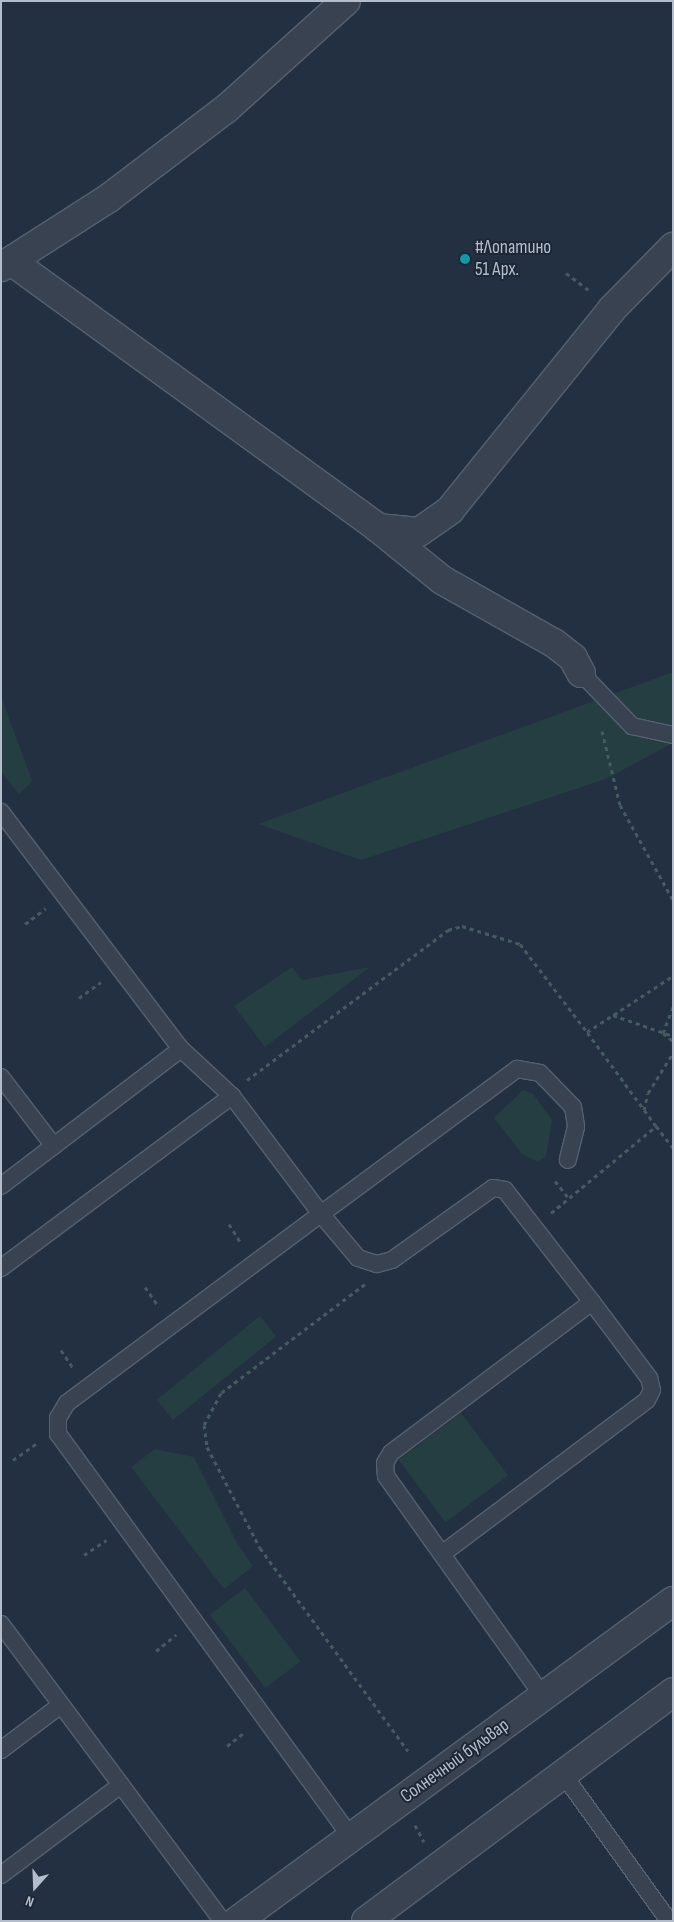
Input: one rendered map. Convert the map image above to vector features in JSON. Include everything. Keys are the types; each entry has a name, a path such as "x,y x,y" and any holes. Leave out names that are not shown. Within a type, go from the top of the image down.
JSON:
{"street":[{"path":"335,4 203,127 109,198 6,264 378,528 442,580 554,643 573,658 582,673"},
{"path":"378,528 419,532 450,510 612,309 673,247"},
{"name":"Солнечный бульвар","path":"237,1921 673,1601"},
{"path":"366,1921 673,1692"}],"lane":[{"path":"582,673 632,726 673,735"},
{"path":"1,812 181,1049 230,1095 321,1214 358,1258 377,1264 392,1260 492,1188 514,1197 648,1378 652,1390 647,1400 442,1554"},
{"path":"1,1186 181,1049"},
{"path":"351,1836 58,1434 58,1418 67,1403 517,1069 540,1073 573,1107 576,1127 568,1160"},
{"path":"1,1077 54,1146"},
{"path":"1,1268 230,1095"},
{"path":"543,1696 386,1476 385,1463 391,1453 592,1302"},
{"path":"1,1624 222,1921"},
{"path":"1,1750 61,1705"},
{"path":"563,1774 665,1915"},
{"path":"1,1876 121,1785"}],"path":[{"path":"599,721 620,805 673,900"},
{"path":"25,924 52,903"},
{"path":"230,1095 448,930 462,926 520,944 673,1148"},
{"path":"587,1032 673,976"},
{"path":"79,998 107,977"},
{"path":"663,1033 673,1007"},
{"path":"613,1015 673,1036"},
{"path":"663,1033 673,1041"},
{"path":"644,1110 648,1093 673,1053"},
{"path":"536,1226 656,1126"},
{"path":"229,1224 246,1250"},
{"path":"377,1264 364,1286 221,1392 204,1425 207,1447 260,1548 408,1751"},
{"path":"145,1287 164,1313"},
{"path":"61,1350 78,1375"},
{"path":"39,1436 46,1449"},
{"path":"13,1460 40,1441"},
{"path":"84,1556 110,1536 116,1544"},
{"path":"156,1651 181,1632"},
{"path":"227,1746 252,1728"},
{"path":"411,1816 427,1849"}],"green space":[{"path":"673,672 673,743 606,779 361,860 258,824"},
{"path":"1,696 32,781 19,794 1,772"},
{"path":"292,967 302,980 370,967 265,1047 234,1006"},
{"path":"523,1090 533,1094 552,1120 546,1156 538,1162 522,1154 494,1118"},
{"path":"260,1316 276,1336 173,1420 157,1400"},
{"path":"461,1413 508,1475 446,1522 399,1460"},
{"path":"155,1449 194,1457 237,1543 253,1566 224,1589 131,1467"},
{"path":"245,1588 300,1661 265,1688 210,1614"}],"place":[{"name":"#Лопатино 51 Арх.","path":"465,259"}]}
